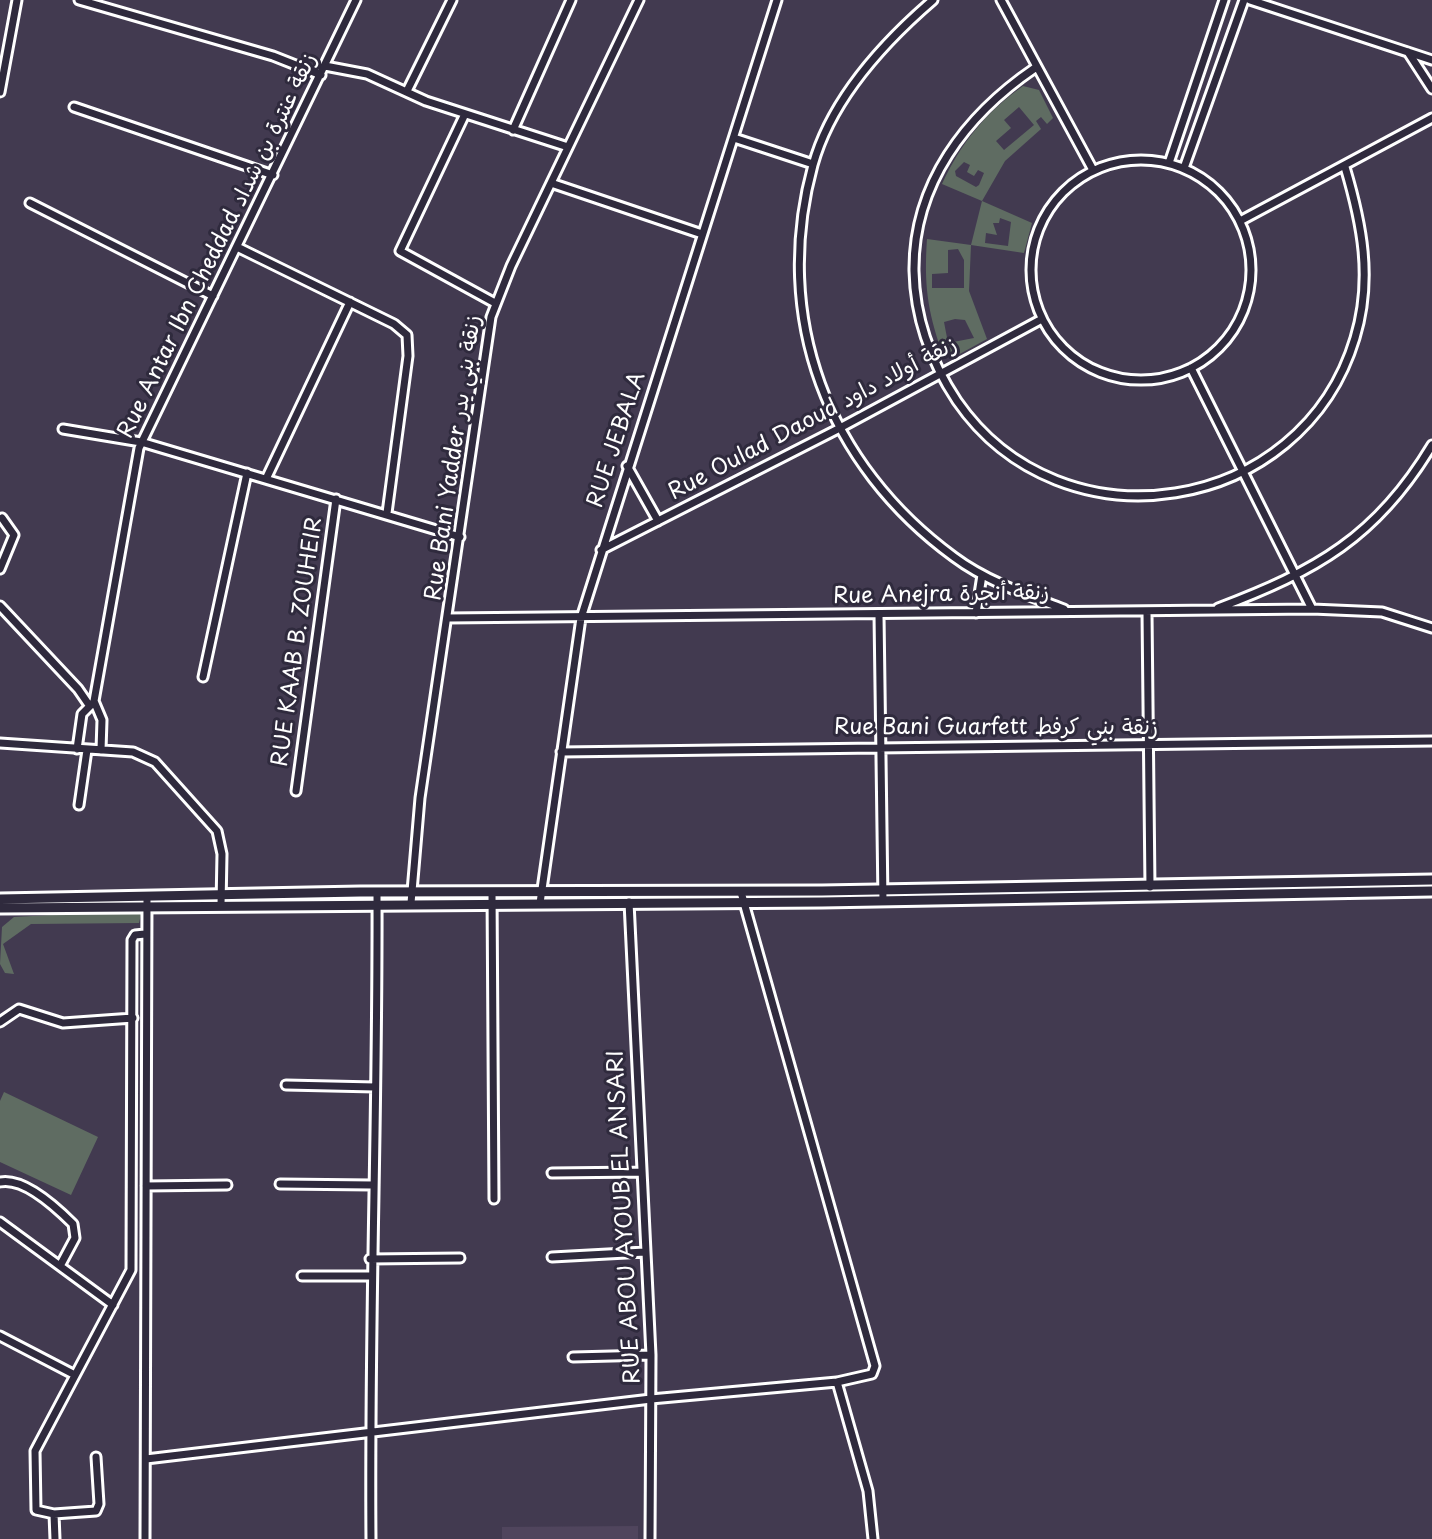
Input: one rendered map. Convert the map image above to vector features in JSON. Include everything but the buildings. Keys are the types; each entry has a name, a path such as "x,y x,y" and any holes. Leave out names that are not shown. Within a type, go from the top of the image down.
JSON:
{"street":[{"path":"79,0 273,56 321,75"},
{"name":"Rue Antar Ibn Cheddad زنقة عنترة بن شداد","path":"92,703 141,442 356,0"},
{"path":"407,91 452,0"},
{"path":"513,130 571,0"},
{"name":"Rue Bani Yadder زنقة بني يدر","path":"411,897 420,798 487,336 495,303 639,0"},
{"name":"RUE JEBALA","path":"541,898 581,618 600,550 777,0"},
{"path":"933,0 900,28 869,65 838,111 813,164 801,252 800,301 814,367 838,429 891,503 932,540 982,575 1070,611"},
{"path":"1001,0 1035,68 1093,170"},
{"path":"1169,163 1224,0"},
{"path":"1184,168 1247,0 1432,60"},
{"path":"0,92 17,4"},
{"path":"1408,52 1432,89"},
{"path":"325,66 356,71 407,91 419,99 568,147"},
{"path":"1035,68 992,100 967,126 941,165 925,203 915,250 915,287 923,332 940,373 964,411 1001,449 1042,473 1092,492 1145,498 1205,487 1243,472 1281,446 1309,421 1338,381 1354,341 1363,299 1364,247 1345,167"},
{"path":"74,107 273,175"},
{"path":"465,114 400,251 495,303"},
{"path":"1240,221 1432,118"},
{"path":"734,138 813,164"},
{"path":"1130,160 1169,163 1184,168 1222,195 1240,221 1251,262 1245,304 1224,341 1191,368 1143,380 1094,370 1064,348 1042,319 1031,271 1033,246 1054,201 1093,170 1130,160"},
{"path":"551,183 702,234"},
{"path":"30,203 213,296"},
{"path":"237,247 398,326 408,338 387,513"},
{"path":"266,479 350,302"},
{"name":"Rue Oulad Daoud زنقة أولاد داود","path":"600,550 838,429 1042,319"},
{"path":"1191,368 1312,609"},
{"path":"63,429 141,442 460,537"},
{"path":"1213,610 1298,577 1343,546 1379,514 1406,484 1432,445"},
{"path":"627,466 658,521"},
{"path":"203,677 247,473"},
{"name":"RUE KAAB B. ZOUHEIR","path":"296,791 336,499"},
{"path":"0,569 14,535 2,518"},
{"path":"976,613 982,575"},
{"path":"0,606 92,703 102,720 101,750"},
{"name":"Rue Anejra زنقة أنجرة","path":"448,618 1312,609 1382,612 1432,628"},
{"path":"1147,613 1150,890"},
{"path":"879,615 883,896"},
{"path":"77,749 82,714 92,703"},
{"name":"Rue Bani Guarfett زنقة بني كرفط","path":"561,752 1432,741"},
{"path":"0,743 101,750 149,757 216,829 222,854 221,900"},
{"path":"79,805 87,750"},
{"path":"0,908 377,897 883,896 1432,880"},
{"path":"1150,890 1432,891"},
{"path":"371,1539 370,1259 377,897"},
{"path":"146,1459 869,1376 875,1366 742,897"},
{"path":"492,898 494,1199"},
{"name":"RUE ABOU AYOUB EL ANSARI","path":"628,898 651,1355 650,1539"},
{"path":"0,899 146,902"},
{"path":"145,1539 146,902"},
{"path":"96,1457 97,1510 54,1514 35,1508 34,1456 131,1270 132,938 145,934"},
{"path":"0,1022 19,1009 63,1023 133,1018"},
{"path":"286,1085 375,1087"},
{"path":"552,1173 642,1172"},
{"path":"0,1182 12,1182 36,1194 73,1224 75,1238 60,1266"},
{"path":"280,1184 372,1185"},
{"path":"146,1186 227,1185"},
{"path":"0,1222 113,1305"},
{"path":"552,1257 645,1252"},
{"path":"370,1259 460,1258"},
{"path":"302,1276 370,1276"},
{"path":"0,1336 75,1375"},
{"path":"573,1357 651,1355"},
{"path":"837,1382 868,1491 873,1539"},
{"path":"54,1514 55,1539"}],"shaded area":[{"path":"638,1526 638,1539 502,1539 502,1527"}],"green space":[{"path":"1023,86 1039,90 1053,118 1047,124 1041,117 1036,121 1041,129 1005,161 982,201 942,184 966,142 997,107","holes":["1019,107 1034,125 1004,150 996,141 1011,128 1004,120","964,162 970,165 967,172 974,176 978,170 984,173 976,187 956,176 955,171"]},
{"path":"982,201 1032,223 1024,253 971,245","holes":["1000,218 1011,222 1008,246 985,243 986,233 997,235 993,223 999,223"]},
{"path":"927,239 971,245 969,291 987,339 956,356 942,352 933,323 926,283","holes":["958,249 964,260 964,288 932,288 932,274 948,273 948,250","965,320 974,338 948,343 944,322"]},
{"path":"142,910 139,923 31,924 3,944 14,974 5,973 0,964 2,927 14,917"},
{"path":"4,1092 98,1137 71,1195 0,1162 0,1101"}]}
